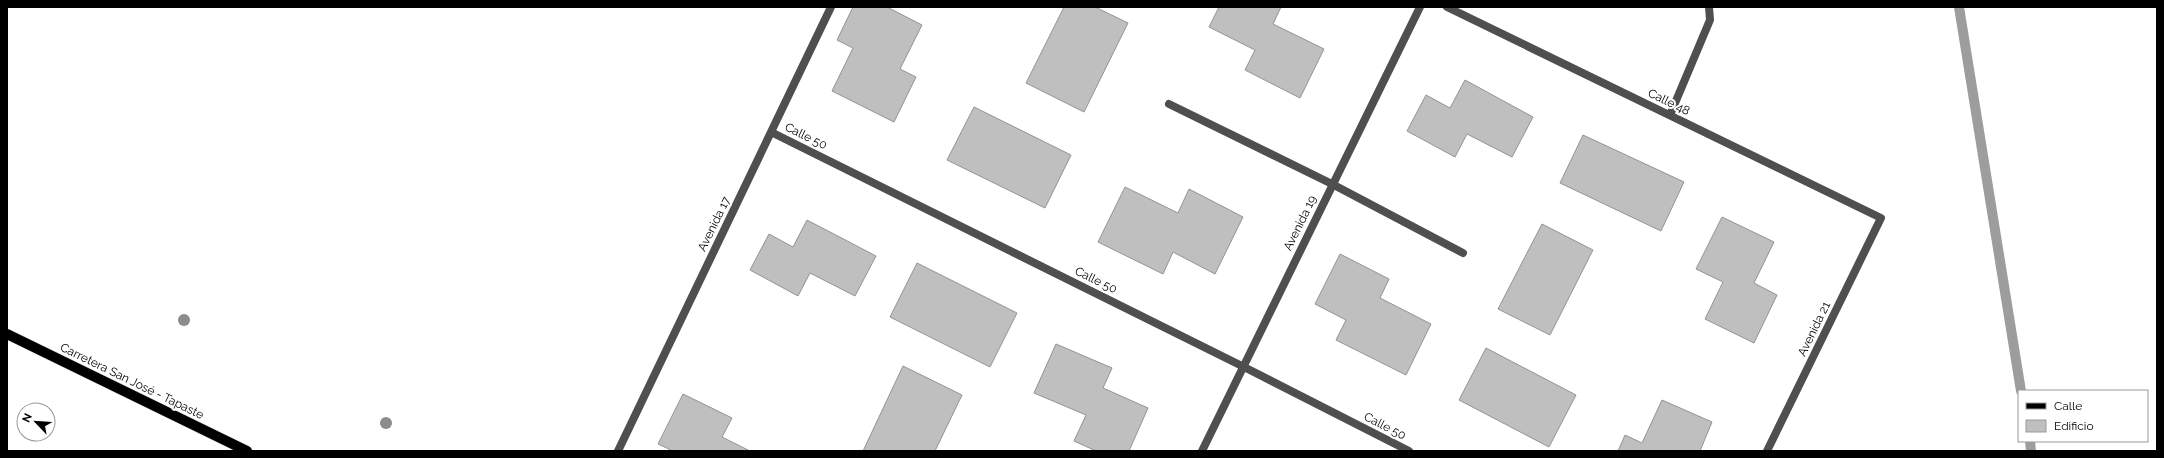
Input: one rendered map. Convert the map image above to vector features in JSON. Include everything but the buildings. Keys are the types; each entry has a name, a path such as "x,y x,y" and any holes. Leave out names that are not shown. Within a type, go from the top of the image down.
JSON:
{"main road":[{"name":"Carretera San José - Tapaste","path":"7,334 246,451"}],"street":[{"name":"Avenida 17","path":"618,451 772,132 830,7"},
{"name":"Avenida 19","path":"1202,451 1420,7"},
{"name":"Calle 48","path":"1447,7 1881,218"},
{"path":"1670,115 1710,20 1709,7"},
{"path":"1169,104 1332,184 1463,253"},
{"name":"Calle 50","path":"772,132 1244,367 1409,451"},
{"name":"Avenida 21","path":"1767,451 1881,218"}],"waterway":[{"path":"1959,7 2021,390"},
{"path":"2030,442 2031,451"}]}
